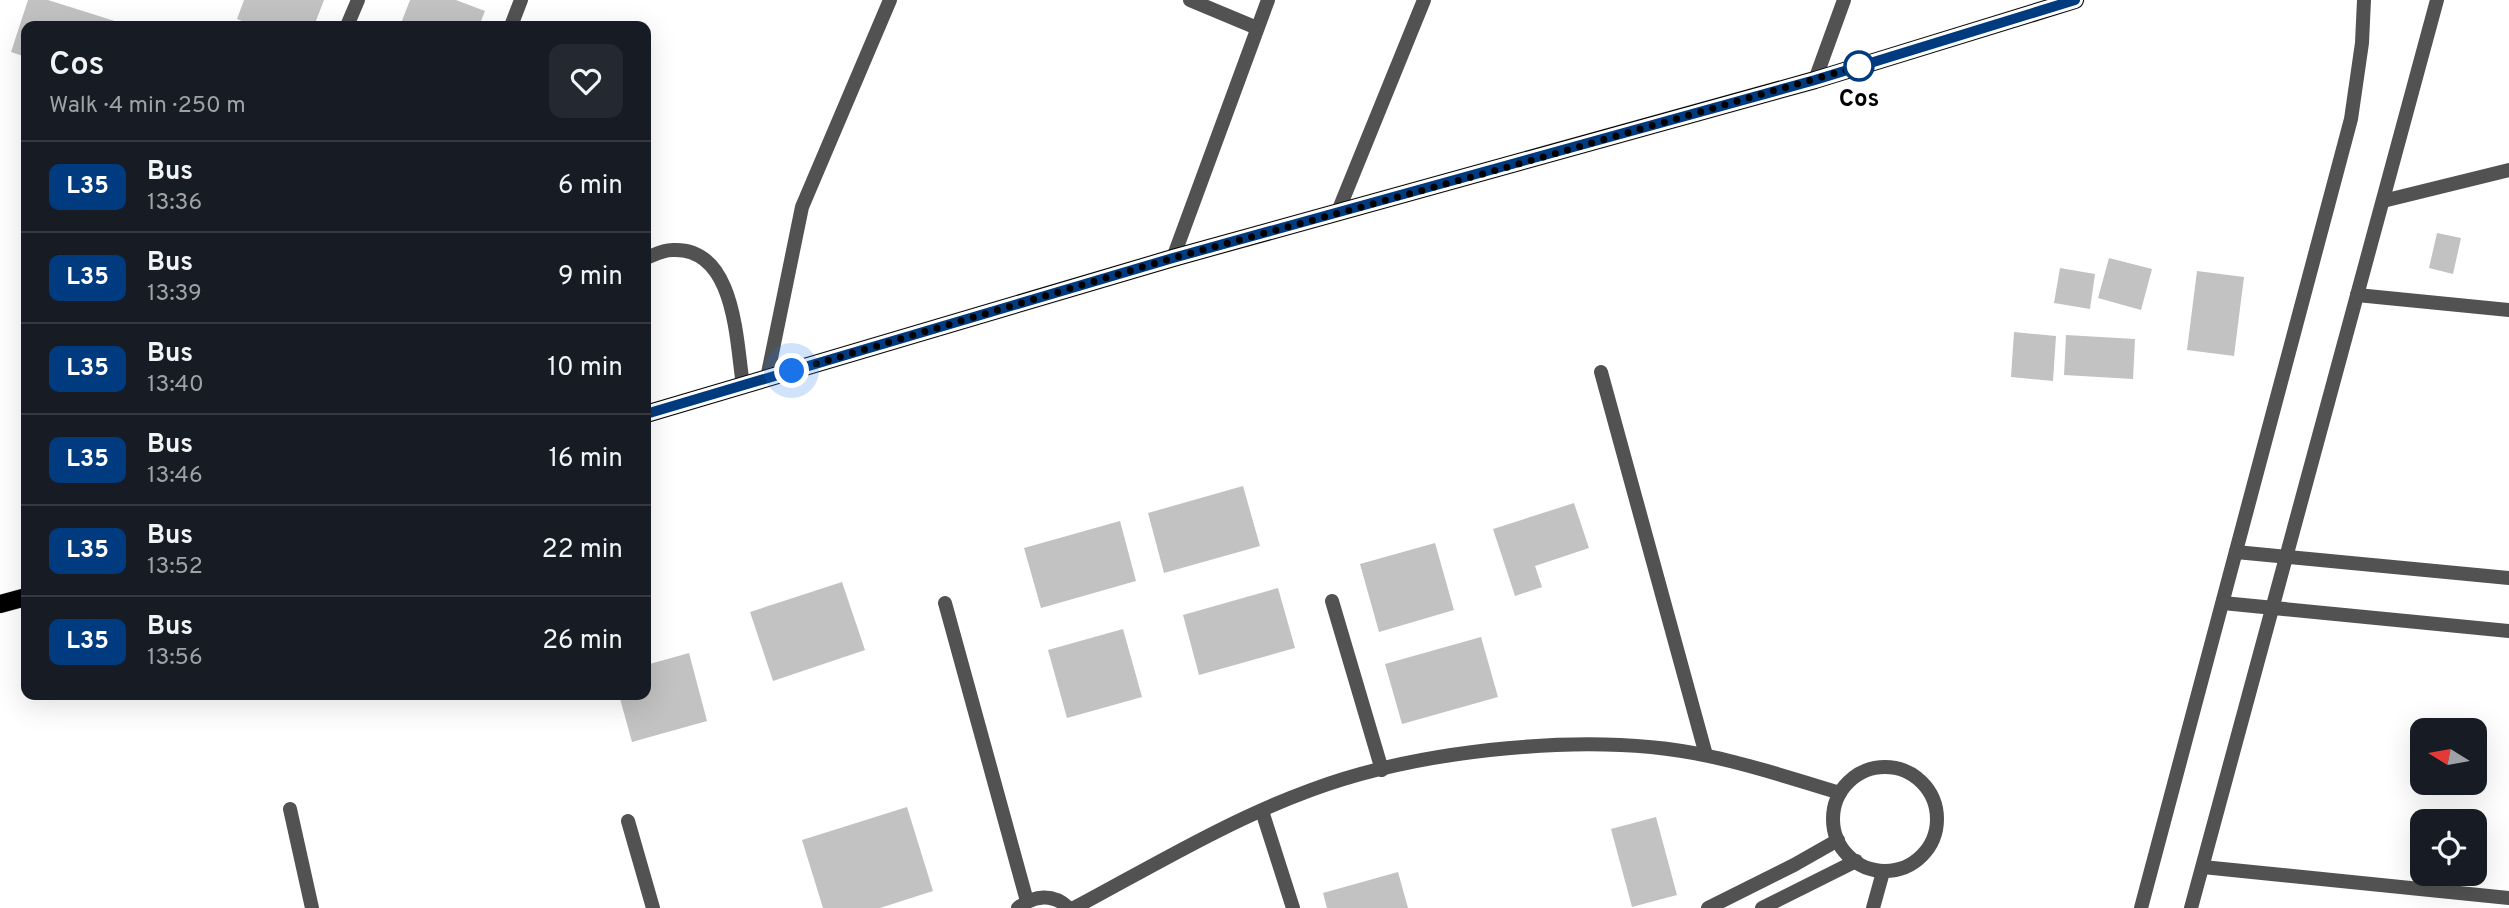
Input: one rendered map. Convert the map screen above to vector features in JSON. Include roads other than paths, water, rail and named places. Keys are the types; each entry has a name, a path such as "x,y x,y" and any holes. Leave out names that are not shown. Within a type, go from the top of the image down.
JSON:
{"main road":[{"path":"651,413 1173,258 1815,80 2075,0"},
{"path":"0,604 21,598"}],"street":[{"path":"349,21 358,0"},
{"path":"512,21 521,0"},
{"path":"766,378 802,207 890,0"},
{"path":"1190,0 1257,28"},
{"path":"1173,258 1268,0"},
{"path":"1337,214 1424,0"},
{"path":"1815,80 1844,0"},
{"path":"2141,908 2351,119 2362,43 2364,0"},
{"path":"2192,908 2437,0"},
{"path":"2383,201 2509,170"},
{"path":"651,256 671,250 684,251 703,259 718,273 729,298 743,385"},
{"path":"2357,295 2509,310"},
{"path":"1601,372 1706,755"},
{"path":"2236,552 2509,578"},
{"path":"1332,601 1382,770"},
{"path":"945,603 1022,904 1038,897 1056,899 1072,908 1262,811 1312,789 1447,755 1508,748 1644,747 1706,755 1840,793"},
{"path":"2223,603 2509,631"},
{"path":"1884,766 1910,773 1929,789 1936,804 1935,837 1914,863 1899,870 1883,872 1866,868 1856,862 1838,840 1833,827 1834,809 1840,793 1852,779 1867,770 1884,766"},
{"path":"290,809 312,908"},
{"path":"1262,811 1293,908"},
{"path":"628,821 653,908"},
{"path":"1708,908 1838,840"},
{"path":"1762,908 1856,862"},
{"path":"2203,867 2509,898"},
{"path":"1873,908 1883,872"}],"place":[{"name":"Cos","path":"1859,66"}]}
